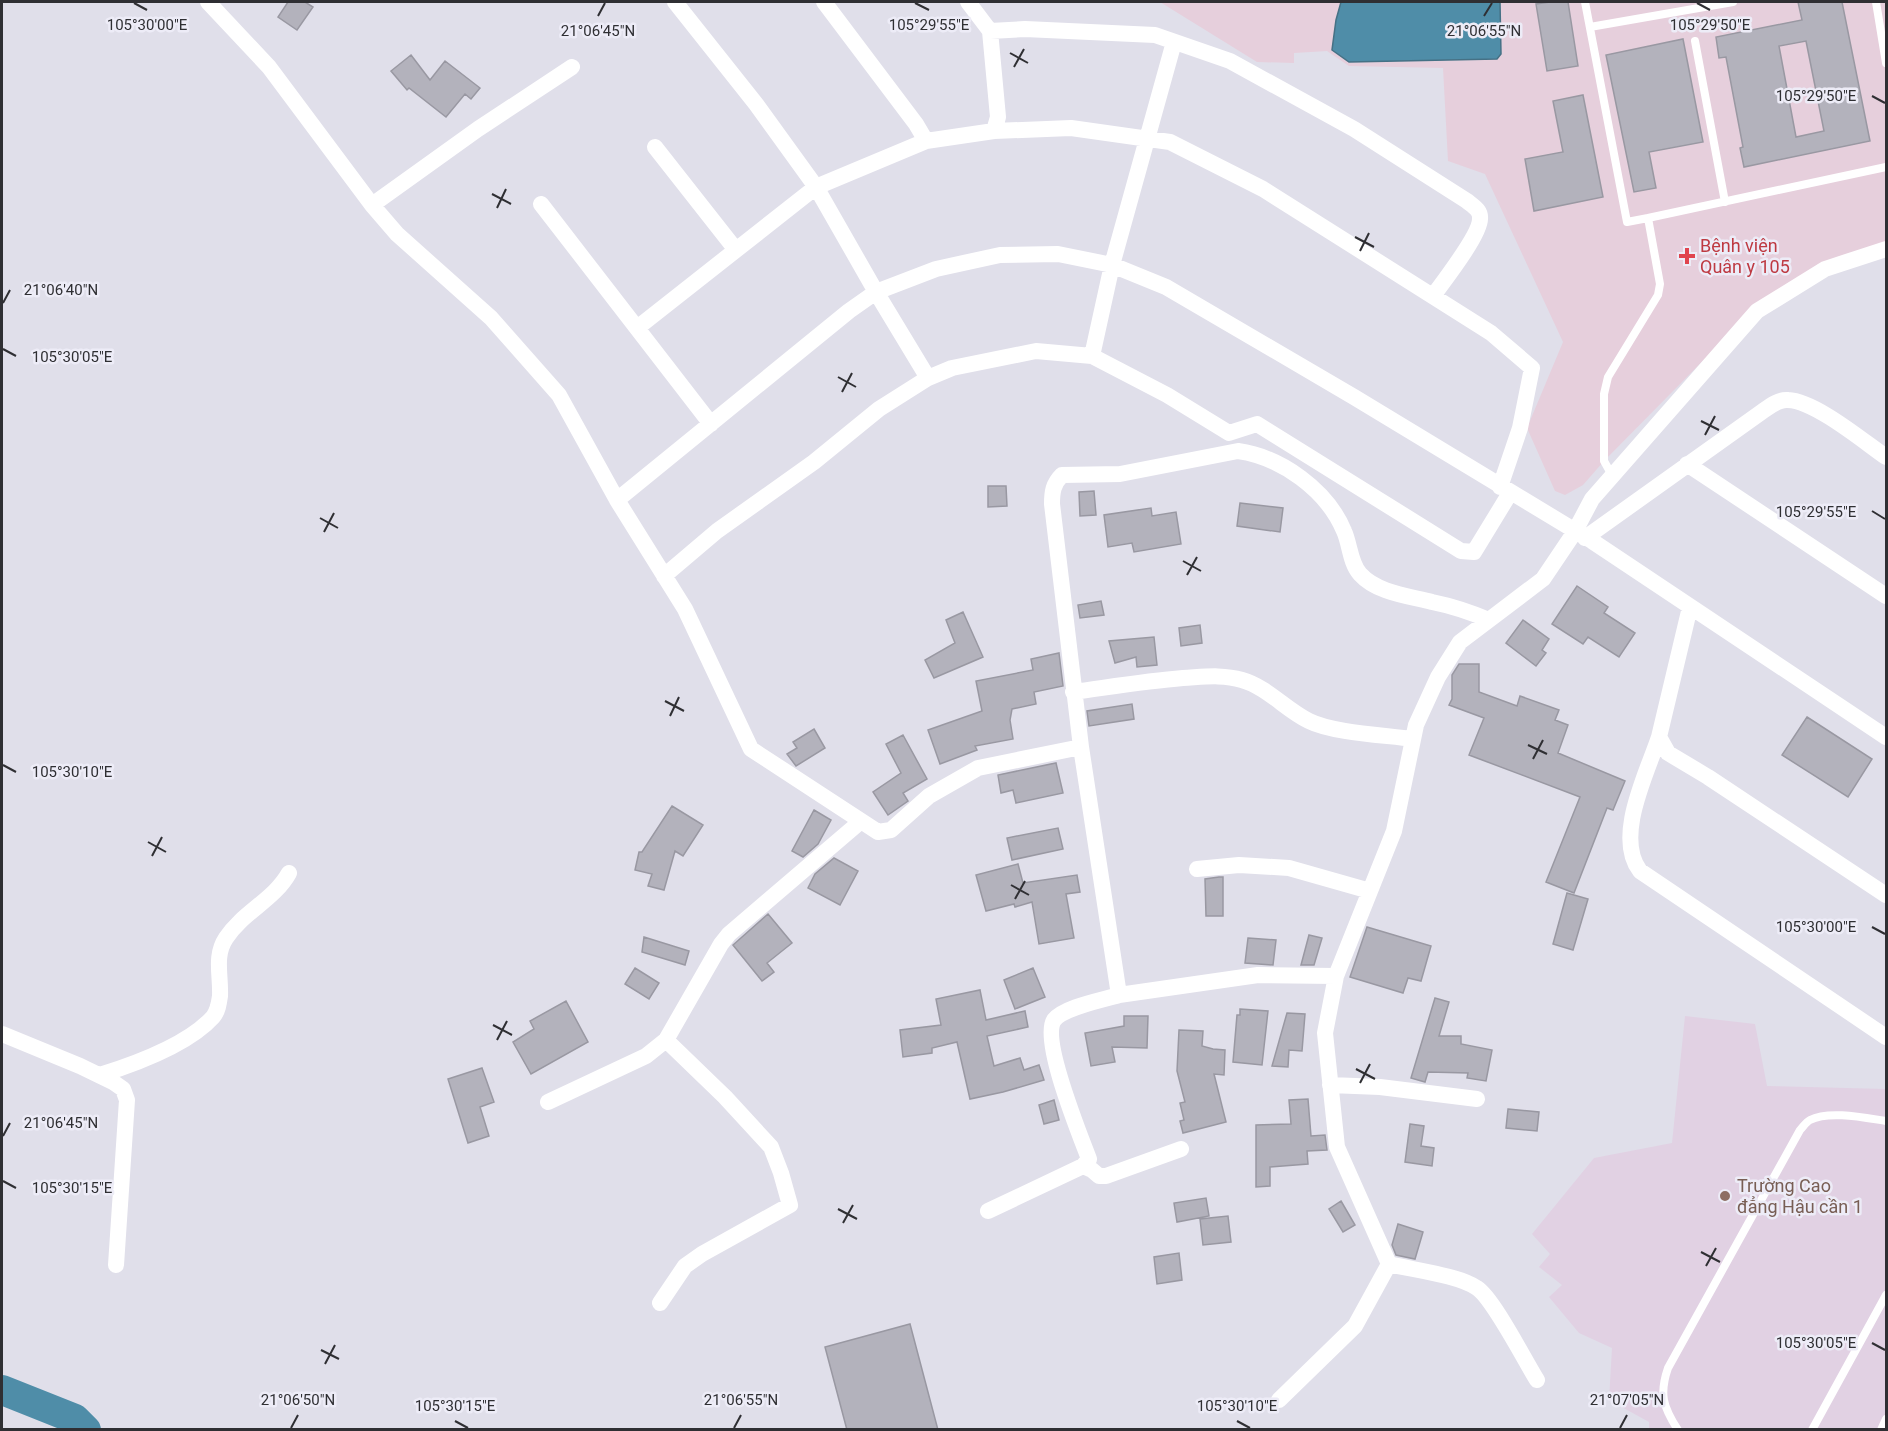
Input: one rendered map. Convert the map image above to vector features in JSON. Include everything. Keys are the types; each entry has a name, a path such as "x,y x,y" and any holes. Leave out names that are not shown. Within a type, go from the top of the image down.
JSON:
{"street":[{"path":"208,2 269,67 372,205 397,234 491,318 559,396 617,500 685,609 751,749 878,832 891,830 929,796 978,768 1081,747"},
{"path":"675,2 756,104 816,187 928,378"},
{"path":"824,2 916,124 926,141"},
{"path":"968,2 990,31 998,117 994,131"},
{"path":"990,31 1025,29 1155,35 1230,61 1373,141 1467,201 1478,211 1480,220 1476,233 1433,297"},
{"path":"1092,356 1112,265 1174,42"},
{"path":"372,205 478,129 572,67"},
{"path":"637,328 816,187 926,141 994,131 1071,128 1170,142 1263,189 1491,333 1532,368 1505,490 1474,552 1461,551 1257,424 1229,433 1167,395 1092,356 1036,351 952,368 928,378 879,409 814,462 717,531 664,576"},
{"path":"655,147 736,250"},
{"path":"541,204 711,424"},
{"path":"1580,535 1592,499 1757,310 1826,269 1887,249"},
{"path":"617,500 849,311 876,292 936,269 1000,255 1058,254 1112,265 1166,287 1354,397 1580,535 1887,737"},
{"path":"1389,1264 1337,1147 1325,1033 1336,976 1394,831 1416,725 1438,677 1460,642 1543,579 1580,535 1774,403 1787,399 1802,402 1887,457"},
{"path":"1119,995 1073,692 1052,504 1052,492 1062,475 1120,474 1238,451 1251,453 1283,467 1317,492 1340,522 1360,573 1371,582 1402,595 1471,612 1489,620"},
{"path":"1687,464 1887,596"},
{"path":"1690,607 1659,737 1630,829 1630,846 1634,863 1640,871 1887,1036"},
{"path":"1073,692 1157,680 1220,675 1244,680 1257,686 1290,711 1311,722 1333,728 1413,739"},
{"path":"1659,737 1668,753 1887,895"},
{"path":"548,1102 646,1056 666,1040 729,934 860,822"},
{"path":"1197,869 1239,865 1290,868 1370,891"},
{"path":"100,1075 123,1068 172,1046 199,1029 214,1016 219,1008 218,952 237,924 281,886 289,873"},
{"path":"988,1211 1083,1166 1089,1159 1061,1081 1052,1043 1051,1030 1054,1020 1062,1013 1119,995 1258,975 1336,976"},
{"path":"2,1034 100,1075 123,1089 128,1100 116,1266"},
{"path":"660,1303 685,1266 702,1254 790,1205 771,1147 725,1097 666,1040"},
{"path":"1330,1085 1380,1087 1477,1099"},
{"path":"1083,1166 1099,1176 1106,1176 1181,1149"},
{"path":"1389,1264 1466,1282 1480,1289 1537,1380"},
{"path":"1279,1400 1355,1326 1389,1264"}],"lane":[{"path":"1585,2 1627,222 1887,167"},
{"path":"1590,27 1733,2"},
{"path":"1876,2 1887,63"},
{"path":"1695,41 1725,202"},
{"path":"1613,477 1604,460 1604,394 1608,377 1658,295 1660,284 1648,218"},
{"path":"1678,1430 1668,1413 1663,1396 1663,1384 1668,1368 1800,1130 1808,1121 1819,1117 1838,1116 1887,1121"},
{"path":"1812,1430 1887,1295"},
{"path":"1881,1430 1887,1419"}],"shaded area":[{"name":"Bệnh viện Quân y 105","path":"1160,2 1886,2 1886,246 1754,309 1583,485 1565,495 1555,491 1527,428 1563,342 1485,174 1448,161 1443,68 1349,66 1327,51 1294,53 1294,63 1257,62"},
{"name":"Trường Cao đẳng Hậu cần 1","path":"1685,1016 1755,1024 1767,1086 1886,1089 1886,1429 1649,1429 1649,1422 1609,1400 1612,1348 1579,1333 1549,1297 1562,1285 1539,1267 1550,1254 1532,1234 1594,1158 1672,1143"}],"water":[{"path":"1341,2 1500,2 1501,54 1497,59 1349,62 1332,50"}],"building":[{"path":"288,2 305,2 313,7 297,30 278,17"},
{"path":"1568,2 1578,66 1547,71 1536,4"},
{"path":"1798,2 1842,2 1870,141 1744,167 1740,148 1743,147 1726,57 1719,58 1716,37 1802,20","holes":["1806,41 1824,131 1796,137 1779,46"]},
{"path":"1683,39 1703,142 1649,152 1656,188 1634,192 1606,55"},
{"path":"411,55 430,80 445,61 480,88 471,99 465,94 446,117 409,88 407,90 391,71"},
{"path":"1583,95 1603,197 1534,211 1525,159 1563,152 1553,101"},
{"path":"988,486 1006,486 1007,506 988,507"},
{"path":"1094,491 1096,515 1080,516 1079,492"},
{"path":"1240,503 1283,508 1280,532 1237,526"},
{"path":"1151,508 1152,516 1176,512 1181,544 1134,552 1132,543 1108,547 1104,515"},
{"path":"1577,586 1608,607 1604,613 1635,633 1619,657 1588,637 1583,644 1552,624"},
{"path":"1101,601 1104,615 1080,618 1078,605"},
{"path":"963,612 983,657 934,678 925,660 955,643 946,620"},
{"path":"1523,620 1549,639 1542,650 1546,653 1536,666 1506,643"},
{"path":"1200,625 1202,643 1181,646 1179,628"},
{"path":"1154,637 1157,665 1137,667 1136,657 1115,663 1109,641"},
{"path":"1059,653 1063,686 1034,692 1036,704 1012,709 1010,720 1013,739 975,746 977,750 940,764 928,730 982,711 976,681 1033,670 1031,659"},
{"path":"1459,664 1479,664 1479,692 1517,706 1520,696 1559,710 1555,720 1568,725 1558,753 1625,781 1613,810 1607,808 1574,893 1546,882 1580,797 1469,755 1484,718 1449,705 1452,699 1452,675"},
{"path":"1132,704 1134,719 1089,726 1087,711"},
{"path":"1807,717 1872,759 1848,797 1782,755"},
{"path":"814,729 825,748 796,766 787,754 797,748 793,742"},
{"path":"903,735 927,779 903,793 908,801 888,815 873,792 901,773 886,744"},
{"path":"1056,763 1063,793 1016,803 1013,790 1001,793 998,775"},
{"path":"672,806 703,825 683,856 675,851 664,890 648,886 652,874 635,870 639,852 642,852"},
{"path":"814,810 831,820 818,844 803,857 792,851"},
{"path":"1058,828 1063,849 1012,860 1007,838"},
{"path":"834,858 858,871 840,905 808,888 815,874"},
{"path":"1018,864 1023,883 1077,875 1080,892 1066,894 1074,938 1039,944 1032,902 986,911 976,875"},
{"path":"1223,877 1223,916 1206,916 1205,879"},
{"path":"1567,893 1588,899 1573,950 1553,944"},
{"path":"768,914 792,943 767,963 774,972 762,981 733,945"},
{"path":"1367,927 1431,946 1421,981 1408,978 1403,993 1350,977"},
{"path":"1309,935 1322,938 1314,965 1301,965"},
{"path":"644,937 689,951 685,965 642,952"},
{"path":"1248,938 1276,940 1273,965 1245,963"},
{"path":"635,968 659,983 649,999 625,984"},
{"path":"1033,968 1045,997 1015,1009 1004,980"},
{"path":"980,990 986,1020 1025,1011 1028,1027 987,1036 994,1066 1020,1058 1024,1070 1039,1065 1044,1080 970,1099 957,1042 932,1048 932,1053 903,1057 900,1030 941,1025 936,999"},
{"path":"1435,998 1449,1002 1439,1036 1461,1036 1461,1044 1492,1050 1486,1081 1467,1078 1468,1073 1428,1072 1425,1082 1411,1078"},
{"path":"566,1001 588,1042 531,1074 513,1042 534,1029 530,1021"},
{"path":"1240,1009 1268,1011 1262,1065 1233,1062 1237,1015 1240,1015"},
{"path":"1287,1013 1305,1014 1302,1051 1289,1050 1288,1067 1272,1066"},
{"path":"1124,1016 1148,1016 1147,1048 1112,1047 1115,1062 1091,1066 1085,1033 1124,1026"},
{"path":"1179,1030 1203,1031 1202,1046 1225,1050 1224,1075 1214,1074 1226,1122 1183,1133 1180,1121 1184,1120 1180,1103 1185,1102 1177,1071"},
{"path":"482,1068 494,1102 480,1107 489,1136 468,1143 448,1079"},
{"path":"1308,1099 1311,1136 1325,1135 1327,1150 1307,1151 1308,1164 1270,1167 1270,1186 1256,1187 1256,1125 1291,1124 1289,1100"},
{"path":"1054,1100 1059,1120 1044,1124 1039,1105"},
{"path":"1508,1109 1539,1112 1537,1131 1506,1128"},
{"path":"1410,1124 1424,1126 1421,1146 1434,1148 1432,1166 1405,1162"},
{"path":"1206,1198 1209,1216 1177,1222 1174,1203"},
{"path":"1341,1201 1355,1225 1343,1232 1329,1209"},
{"path":"1228,1216 1231,1242 1203,1245 1200,1219"},
{"path":"1398,1224 1423,1232 1415,1259 1396,1255 1392,1245"},
{"path":"1179,1253 1182,1280 1157,1284 1154,1257"},
{"path":"910,1324 938,1430 847,1430 825,1347"}],"waterway":[{"path":"2,1390 75,1419 86,1430"}],"place":[{"name":"Bệnh viện Quân y 105","path":"1687,256"},
{"name":"Trường Cao đẳng Hậu cần 1","path":"1725,1196"}]}
